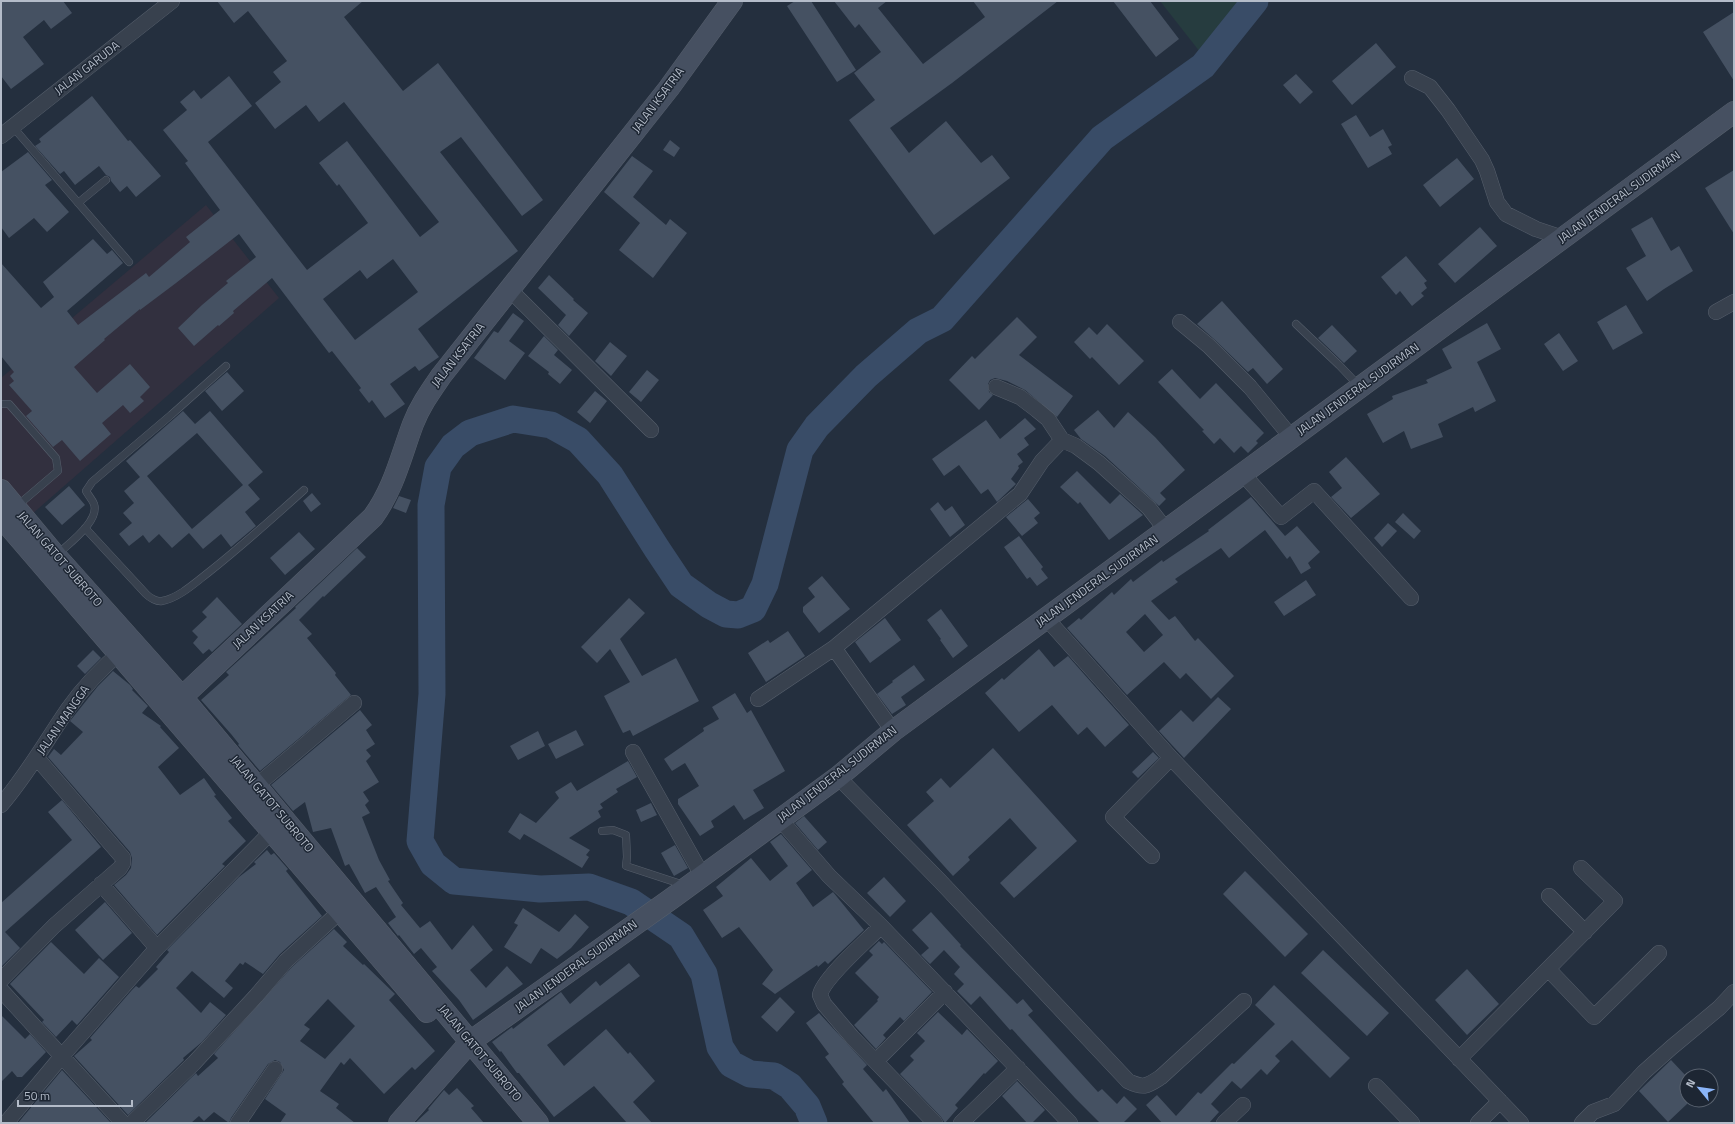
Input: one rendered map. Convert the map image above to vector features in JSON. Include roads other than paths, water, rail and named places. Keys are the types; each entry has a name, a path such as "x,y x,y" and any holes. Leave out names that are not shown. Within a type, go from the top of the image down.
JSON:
{"street":[{"name":"JALAN GARUDA","path":"7,131 172,1"},
{"name":"JALAN KSATRIA","path":"182,697 373,517 383,504 392,486 413,424 423,402 441,376 669,88 732,1"},
{"path":"1412,78 1430,87 1448,110 1482,160 1497,202 1506,214 1536,229 1563,238"},
{"name":"JALAN JENDERAL SUDIRMAN","path":"399,1123 467,1046 632,925 687,887 779,818 838,777 893,731 1734,112"},
{"path":"509,289 651,430"},
{"path":"1716,312 1734,302"},
{"path":"1180,322 1209,346 1245,382 1292,438"},
{"path":"996,387 1020,397 1048,419 1062,440 1076,446 1099,463 1149,508 1166,530"},
{"path":"758,699 834,648 1020,494 1042,461 1062,440"},
{"path":"1243,474 1282,517 1314,491 1411,598"},
{"name":"JALAN GATOT SUBROTO","path":"1,490 8,512 126,647 467,1046 538,1123"},
{"name":"JALAN GATOT SUBROTO","path":"8,512 56,556 126,647 182,697 256,786 278,825"},
{"path":"1046,618 1171,758 1521,1123"},
{"name":"JALAN MANGGA","path":"1,805 37,758 69,708 91,680 126,647"},
{"path":"834,648 893,731"},
{"path":"256,786 354,703"},
{"path":"633,752 687,887"},
{"path":"1,980 54,926 120,868 123,863 123,858 37,758"},
{"path":"1152,856 1113,817 1171,758"},
{"path":"838,777 940,881 1128,1081 1140,1086 1150,1084 1244,1001"},
{"path":"779,818 829,876 881,926 1070,1123"},
{"path":"6,1123 62,1056 157,948 278,825"},
{"path":"1459,1059 1615,901 1581,868"},
{"path":"101,884 157,948"},
{"path":"1549,896 1584,932"},
{"path":"1,990 62,1056 132,1122 194,1063 286,961 346,906"},
{"path":"881,926 833,975 822,988 820,995 824,1004 935,1123"},
{"path":"1548,969 1594,1017 1659,953"},
{"path":"876,1061 945,992"},
{"path":"1582,1123 1593,1112 1614,1104 1644,1072 1672,1046 1719,1008 1734,992"},
{"name":"JALAN GATOT SUBROTO","path":"467,1046 520,1123"},
{"path":"961,1123 1018,1068"},
{"path":"238,1123 275,1070"},
{"path":"1376,1086 1412,1123"},
{"path":"1478,1123 1500,1101"},
{"path":"1224,1123 1243,1105"}],"lane":[{"path":"7,131 78,203 129,262"},
{"path":"78,203 106,180"},
{"path":"1296,324 1360,387"},
{"path":"56,556 85,528 94,513 95,505 86,491 92,482 226,366"},
{"path":"1,404 9,404 56,458 58,471 8,512"},
{"path":"85,528 146,594 154,600 162,601 173,597 192,586 238,549 304,490"},
{"path":"602,831 613,830 626,835 626,866 687,887"}],"waterway":[{"path":"814,1123 807,1106 790,1086 774,1076 750,1074 731,1064 720,1047 704,974 681,936 631,902 589,887 540,889 454,881 433,864 420,841 432,694 431,505 438,467 453,446 470,433 513,419 551,425 578,440 610,475 681,585 709,605 726,614 738,615 753,609 765,584 800,450 817,426 866,376 918,331 942,319 1102,138 1203,66 1255,1"}]}
